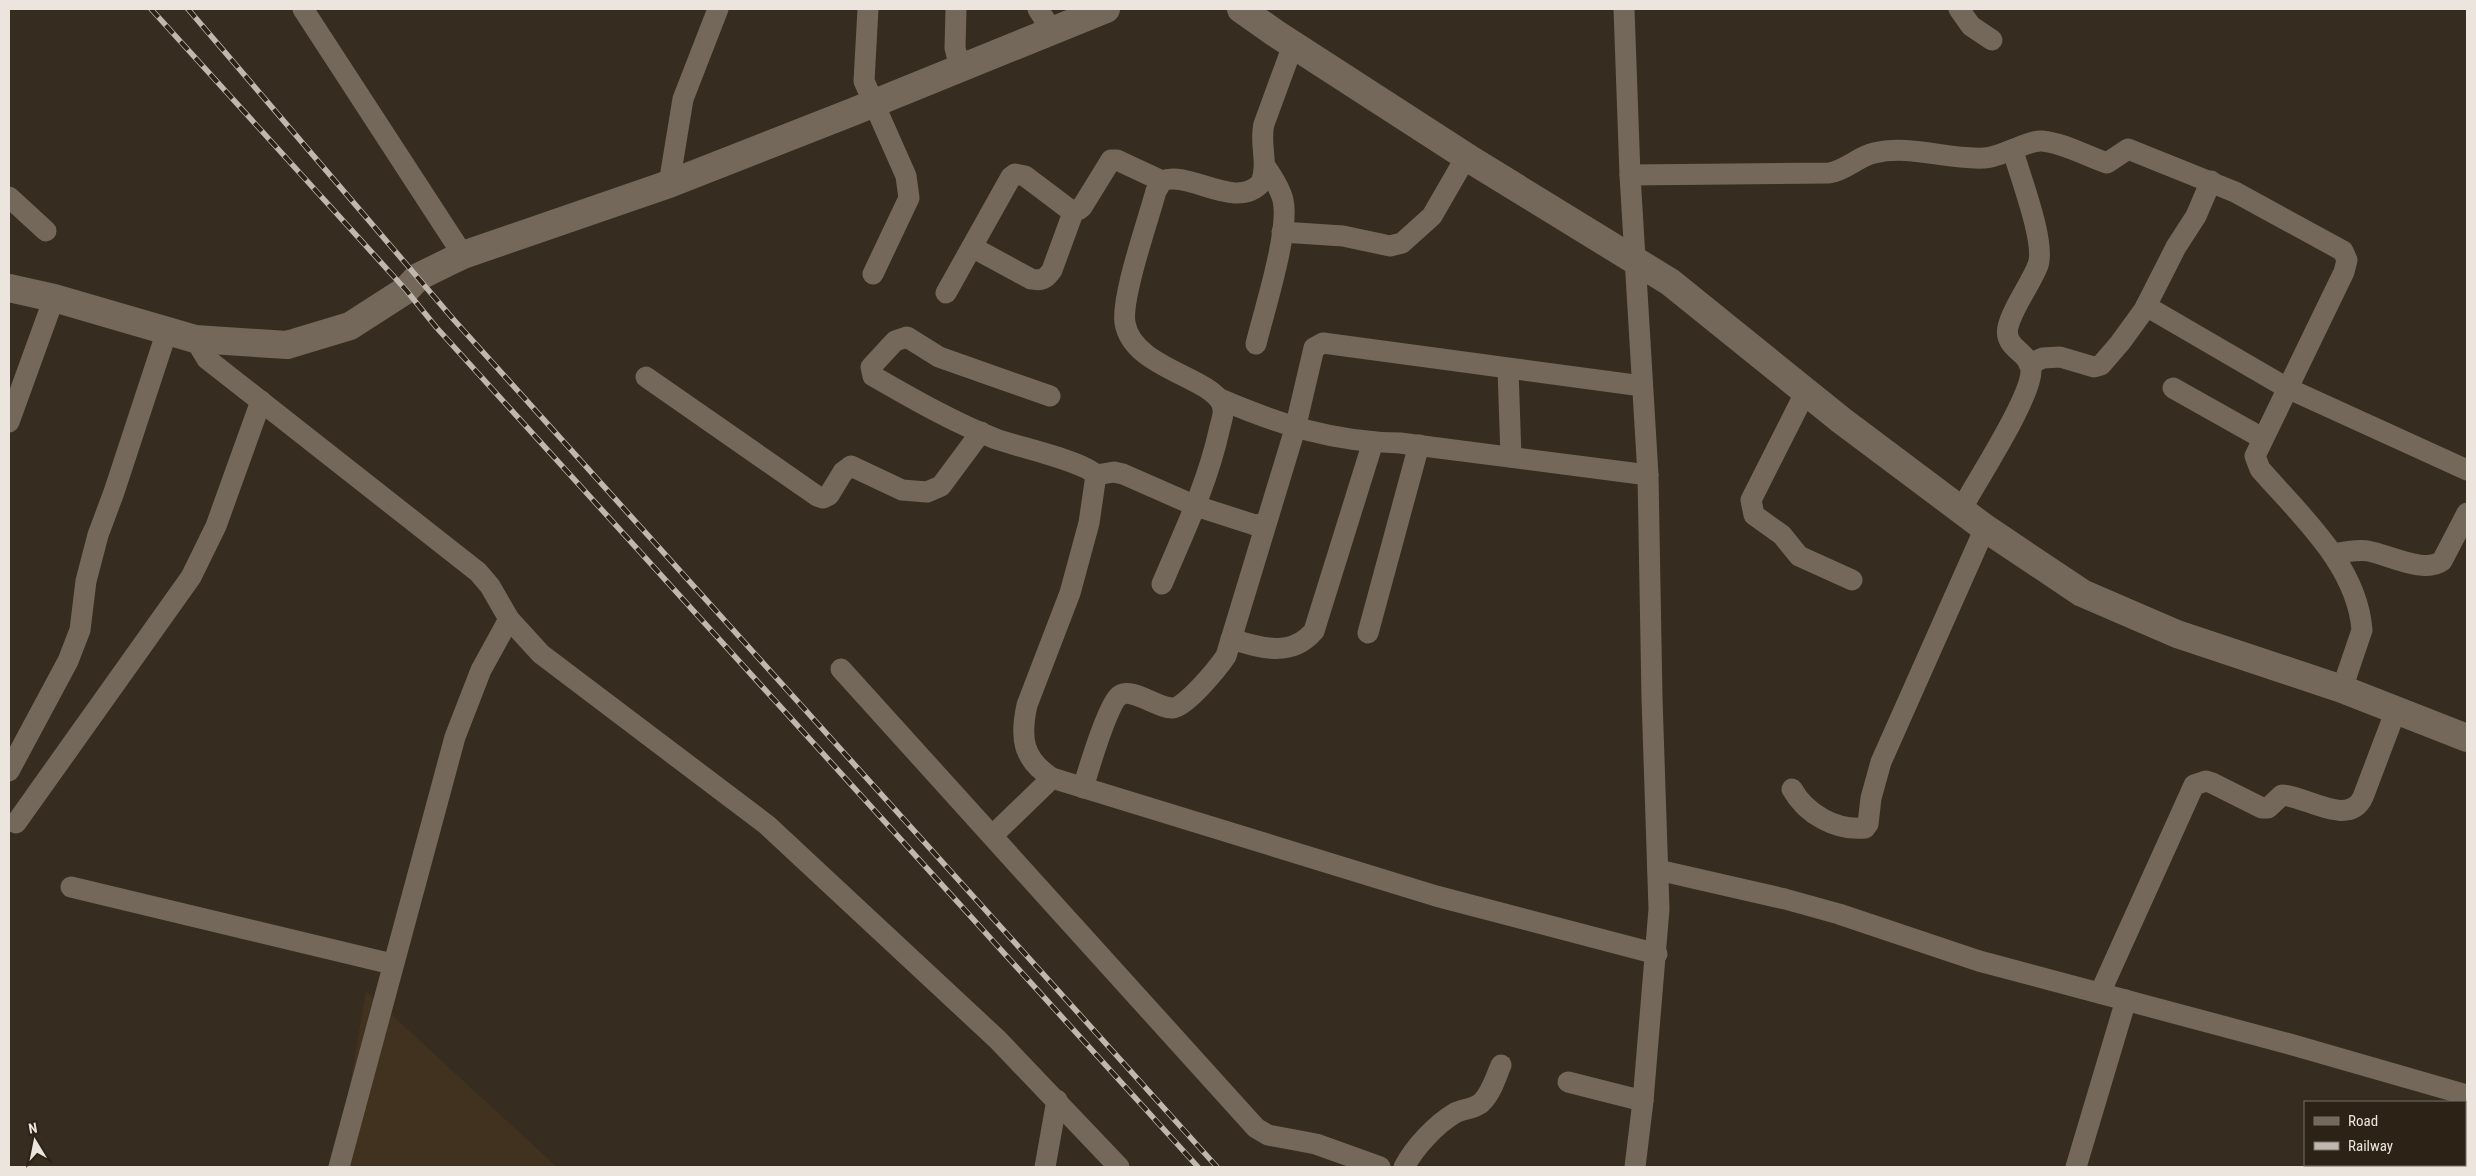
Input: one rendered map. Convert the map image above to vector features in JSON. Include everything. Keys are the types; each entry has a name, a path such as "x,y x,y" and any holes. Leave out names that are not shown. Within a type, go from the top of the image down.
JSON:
{"street":[{"path":"303,9 463,254"},
{"path":"668,184 683,99 718,9"},
{"path":"868,9 864,74 866,90 906,176 910,198 873,274"},
{"path":"956,9 956,48 960,68"},
{"path":"9,288 54,298 195,339 287,345 350,326 406,290 418,277 463,254 668,184 873,104 960,68 1045,20 1106,9"},
{"path":"1241,9 1293,45 1466,157 1670,282 1806,391 1961,510 2082,592 2107,605 2177,634 2342,689 2467,738"},
{"path":"1624,9 1630,175 1648,474 1652,698 1659,909 1657,954 1635,1167"},
{"path":"1959,9 1970,26 1992,40"},
{"path":"946,293 1011,176 1015,174 1025,176 1070,210 1082,207 1111,160 1117,160 1162,181 1173,179 1232,193 1252,191 1262,183 1266,155 1262,133 1264,124 1293,45"},
{"path":"1630,175 1829,174 1848,168 1865,156 1884,152 1919,150 1970,158 1985,158 2041,141 2107,163 2128,149 2211,181 2343,250 2346,255 2344,272 2254,456 2260,469 2333,554 2345,574 2362,620 2362,630 2342,689"},
{"path":"1961,510 2011,422 2031,378 2029,364 2012,347 2008,327 2039,263 2040,246 2013,151"},
{"path":"1282,232 1343,236 1390,246 1402,243 1432,216 1466,157"},
{"path":"1256,344 1282,232 1282,199 1265,166"},
{"path":"1162,181 1156,191 1128,294 1125,314 1126,325 1138,347 1149,357 1214,392 1220,399 1223,410 1215,448 1196,506 1162,584"},
{"path":"2029,364 2044,358 2060,356 2094,367 2101,365 2120,344 2146,306 2176,247 2196,216 2211,181"},
{"path":"9,197 46,230"},
{"path":"972,247 1031,279 1040,280 1047,278 1052,270 1074,210"},
{"path":"9,422 54,298"},
{"path":"2146,306 2287,388 2467,470"},
{"path":"9,771 68,661 80,630 86,580 98,535 167,331"},
{"path":"1050,396 939,356 907,337 895,341 871,367 873,376 921,404 981,432 1081,466 1096,475 1114,472 1123,474 1196,506 1255,525 1262,524 1267,520"},
{"path":"195,339 207,359 478,572 490,586 510,619 541,654 767,825 998,1040 1119,1167"},
{"path":"1083,788 1114,700 1122,694 1129,693 1165,708 1181,706 1222,662 1231,639 1295,428 1314,348 1323,343 1642,386"},
{"path":"1508,369 1511,457"},
{"path":"646,377 817,496 823,498 829,495 843,472 850,466 902,490 927,492 941,486 981,432"},
{"path":"2173,388 2262,438"},
{"path":"1806,391 1754,494 1751,507 1754,515 1782,535 1798,556 1852,580"},
{"path":"1220,399 1295,428 1374,442 1419,445 1648,474"},
{"path":"16,823 191,577 216,526 261,402"},
{"path":"1231,639 1273,649 1287,649 1299,645 1314,632 1374,442"},
{"path":"1368,632 1419,445"},
{"path":"1096,475 1089,523 1070,593 1027,705 1022,724 1024,747 1042,772 1052,778 1083,788 1436,896 1657,954"},
{"path":"2333,554 2366,550 2429,567 2442,561 2467,513"},
{"path":"1792,790 1806,808 1832,823 1857,829 1865,828 1868,824 1871,798 1881,762 1985,528"},
{"path":"339,1167 392,964 409,909 455,737 481,670 510,619"},
{"path":"841,669 1256,1128 1268,1135 1316,1144 1380,1167"},
{"path":"2100,993 2194,785 2206,781 2212,783 2262,808 2268,808 2282,795 2291,795 2344,812 2353,810 2364,798 2396,710"},
{"path":"993,835 1052,778"},
{"path":"1658,870 1821,909 1979,961 2467,1095"},
{"path":"72,887 392,964"},
{"path":"2076,1167 2126,1000"},
{"path":"1404,1167 1410,1157 1434,1131 1453,1115 1480,1104 1491,1088 1501,1065"},
{"path":"1568,1082 1643,1101"},
{"path":"1045,1167 1057,1100"}],"shaded area":[{"path":"366,991 557,1167 336,1167"}],"railway":[{"path":"151,9 406,290 436,327 1198,1167"},
{"path":"188,9 454,320 1217,1167"}]}
